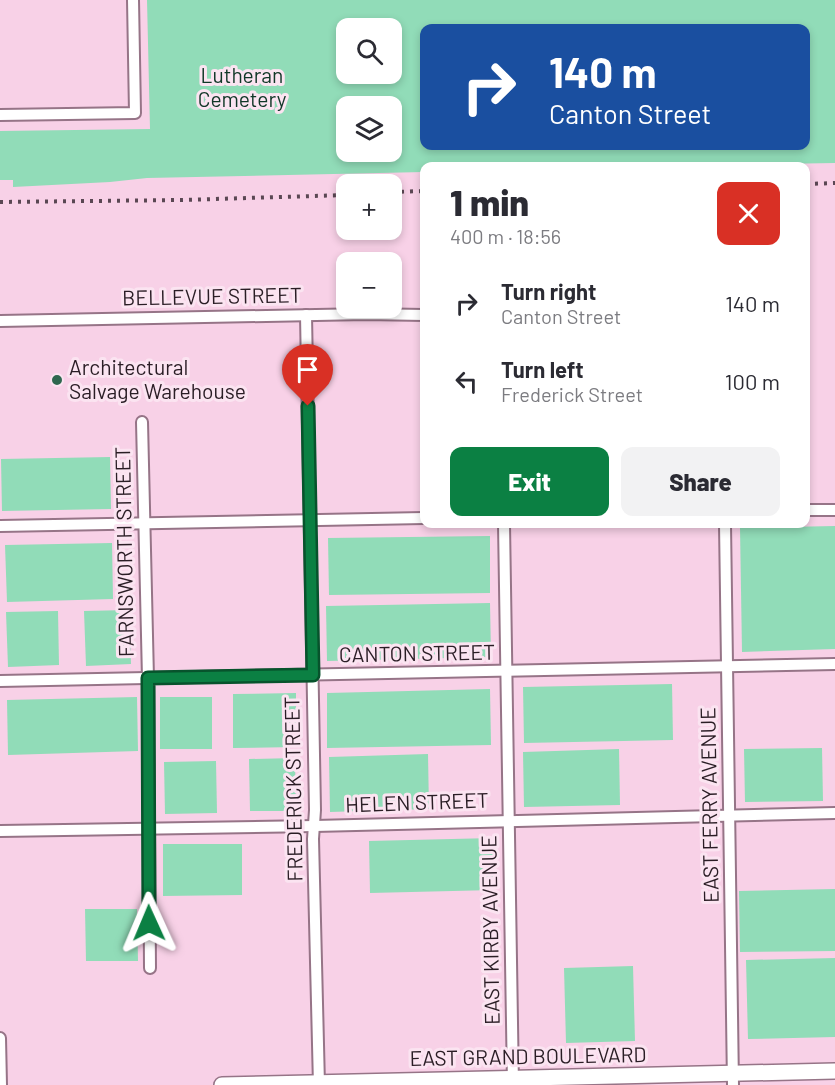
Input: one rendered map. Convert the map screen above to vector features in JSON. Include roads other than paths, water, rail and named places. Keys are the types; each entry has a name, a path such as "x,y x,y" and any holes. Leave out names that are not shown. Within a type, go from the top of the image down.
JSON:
{"main road":[{"name":"EAST GRAND BOULEVARD","path":"222,1085 733,1079 835,1071"}],"street":[{"path":"0,115 135,113 133,0"},
{"name":"FREDERICK STREET","path":"306,315 319,1084"},
{"name":"BELLEVUE STREET","path":"0,321 420,315"},
{"name":"FARNSWORTH STREET","path":"142,422 148,678 150,968"},
{"path":"810,510 835,510"},
{"path":"0,526 420,518"},
{"name":"EAST KIRBY AVENUE","path":"504,528 512,1082"},
{"name":"EAST FERRY AVENUE","path":"725,528 733,1079"},
{"name":"CANTON STREET","path":"0,681 835,664"},
{"name":"HELEN STREET","path":"0,831 835,813"},
{"path":"0,1038 1,1085"}],"railway":[{"path":"810,184 835,183"},
{"path":"402,192 420,191"},
{"path":"0,202 336,195"}],"place":[{"name":"Architectural Salvage Warehouse","path":"57,380"}],"park label":[{"name":"Lutheran Cemetery","path":"242,88"}]}
